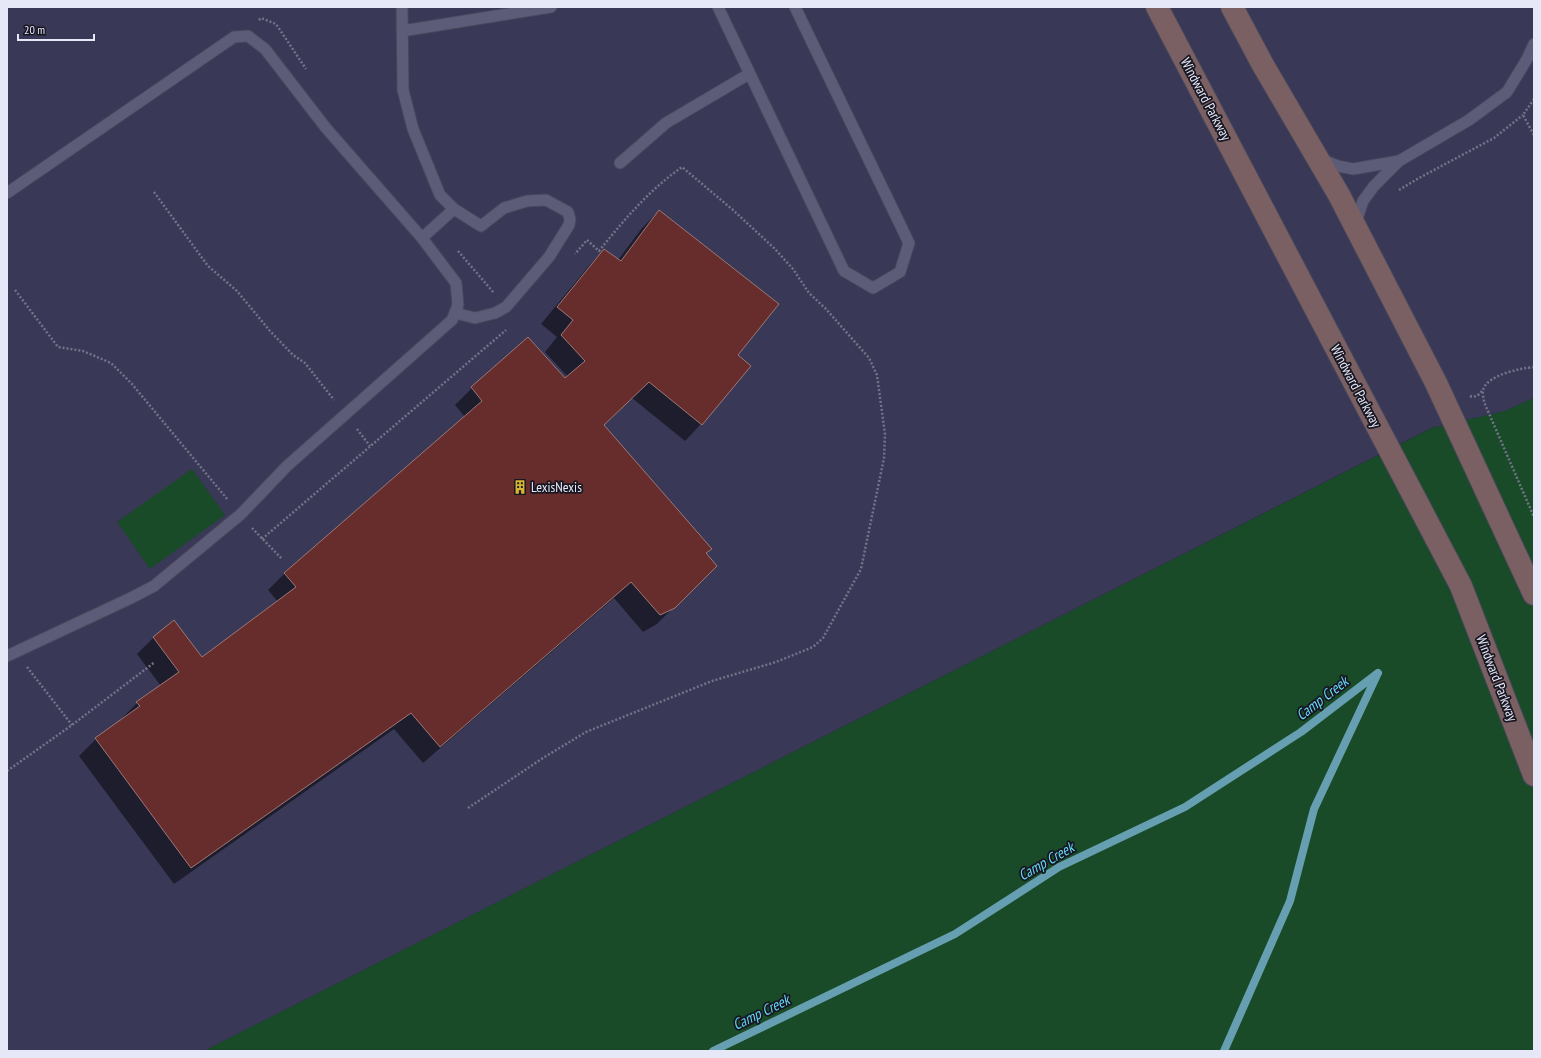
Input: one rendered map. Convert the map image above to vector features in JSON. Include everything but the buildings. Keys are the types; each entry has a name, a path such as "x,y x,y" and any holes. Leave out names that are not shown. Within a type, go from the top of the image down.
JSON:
{"main road":[{"name":"Windward Parkway","path":"1157,7 1461,586 1534,775"},
{"path":"1232,7 1263,65 1318,158 1355,225 1436,383 1534,594"}],"lane":[{"path":"402,7 403,90 413,129 440,195 454,209 482,226 504,208 527,201 546,200 568,212 570,219 569,225 549,257 506,307 495,313 475,318 455,312"},
{"path":"402,31 551,7"},
{"path":"718,7 844,271 873,288 900,272 909,243 795,7"},
{"path":"7,192 234,37 248,36 265,49 326,128 422,238 456,283 458,305 452,320 287,466 240,514 154,586 11,654"},
{"path":"1355,225 1364,201 1374,186 1398,161 1469,120 1506,92 1528,59 1534,44"},
{"path":"620,163 666,123 749,74"},
{"path":"1318,158 1338,166 1353,169 1398,161"},
{"path":"422,238 454,209"}],"path":[{"path":"1395,192 1494,138 1523,115 1534,99"},
{"path":"1523,115 1534,135"},
{"path":"468,808 543,758 586,732 712,681 776,662 813,647 818,643 823,638 861,569 884,458 885,434 877,375 869,358 826,309 809,293 793,269 774,248 733,210 682,167 664,179 631,212 599,251 587,240 571,258"},
{"path":"154,192 208,266 237,292 270,331 293,355 305,363 370,446"},
{"path":"15,290 58,347 83,351 111,363 132,384 240,514 282,559"},
{"path":"262,539 508,328"},
{"path":"1467,394 1472,397 1478,396 1485,385 1491,380 1518,369 1534,366"},
{"path":"1482,391 1484,402 1534,516"},
{"path":"11,654 72,725"},
{"path":"7,771 72,725 155,662"}],"shaded area":[{"path":"7,7 1534,7 1534,398 1505,411 1431,428 204,1051 7,1051"}],"green space":[{"path":"1534,398 1534,1051 204,1051 1432,428 1505,411"},
{"path":"192,469 225,515 150,569 117,522"}],"waterway":[{"name":"Camp Creek","path":"713,1051 955,934 1059,867 1185,807 1301,732 1378,673"},
{"path":"1224,1051 1290,901 1314,809 1377,675"}],"place":[{"name":"LexisNexis","path":"520,487"}]}
